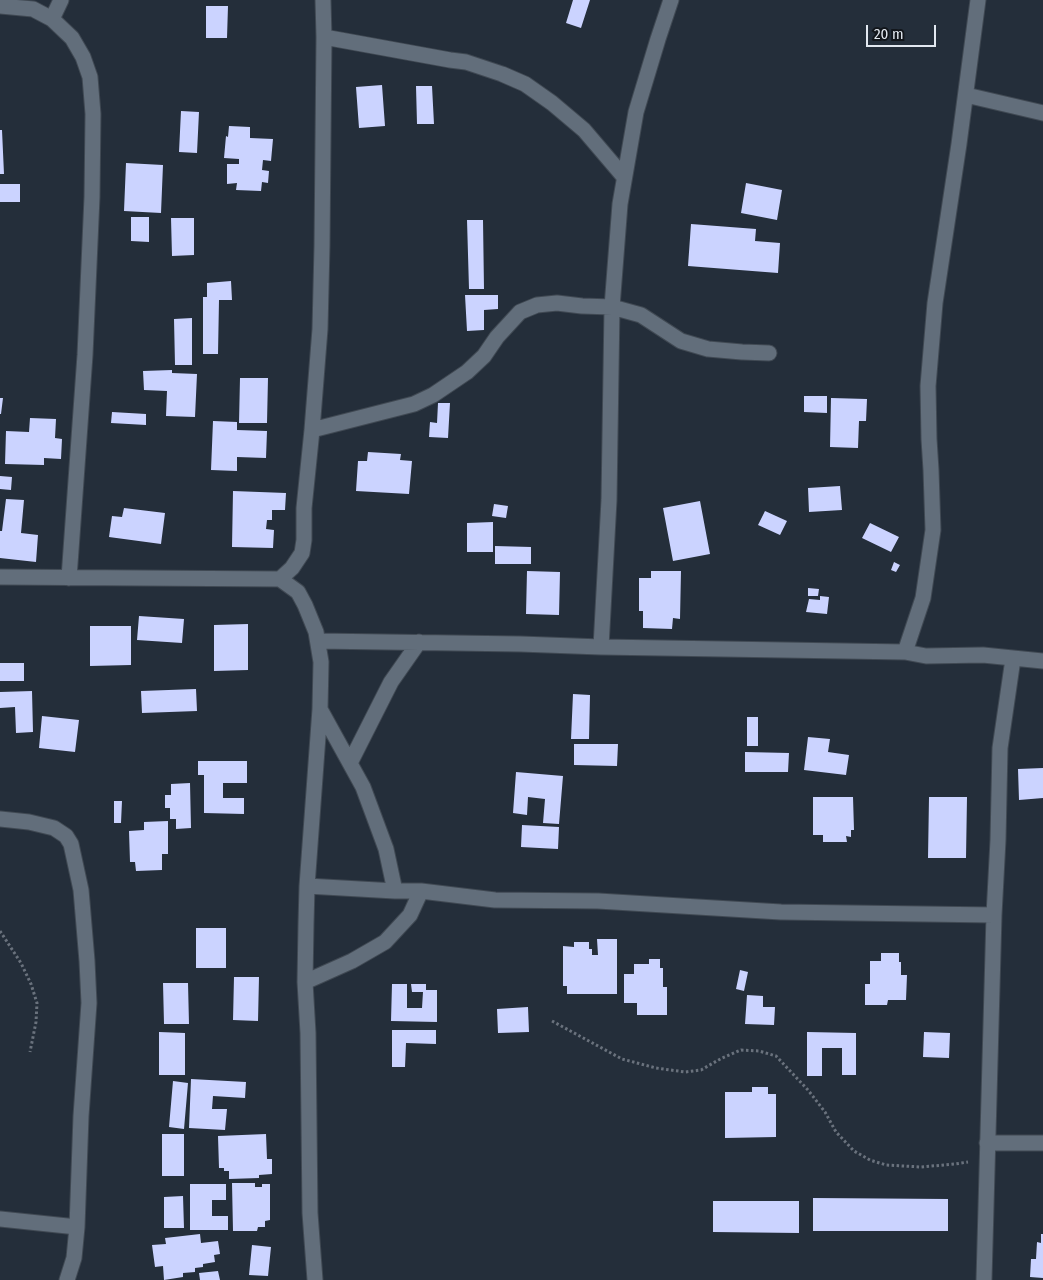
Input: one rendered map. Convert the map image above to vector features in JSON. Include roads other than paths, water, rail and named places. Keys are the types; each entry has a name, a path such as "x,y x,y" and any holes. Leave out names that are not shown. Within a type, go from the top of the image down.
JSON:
{"street":[{"path":"52,19 61,0"},
{"path":"280,579 292,568 302,553 304,508 320,329 323,0"},
{"path":"601,647 609,500 612,307 620,204 636,112 671,0"},
{"path":"905,652 923,598 933,530 928,439 928,386 935,303 978,0"},
{"path":"0,6 33,9 52,19 72,38 83,57 90,77 92,197 85,346 69,578"},
{"path":"324,37 466,62 525,84 552,102 584,130 624,177"},
{"path":"966,95 1043,113"},
{"path":"312,430 414,404 433,395 467,372 484,356 511,320 520,312 537,305 557,303 612,307 641,315 680,341 690,344 708,349 768,352"},
{"path":"0,577 280,579 298,592 316,632 321,662 320,709 307,886 306,982 310,1213 315,1280"},
{"path":"318,641 905,652 926,656 983,655 1043,661"},
{"path":"350,763 391,682 419,642"},
{"path":"984,1280 1000,748 1013,659"},
{"path":"320,709 363,787 386,849 395,891"},
{"path":"0,819 29,822 54,828 66,836 71,844 81,890 89,1002 81,1116 77,1228 74,1258 67,1280"},
{"path":"307,886 420,891 495,900 598,901 781,912 994,915"},
{"path":"306,982 352,961 384,942 410,915 420,891"},
{"path":"988,1150 1043,1142"},
{"path":"0,1219 77,1228"}]}
